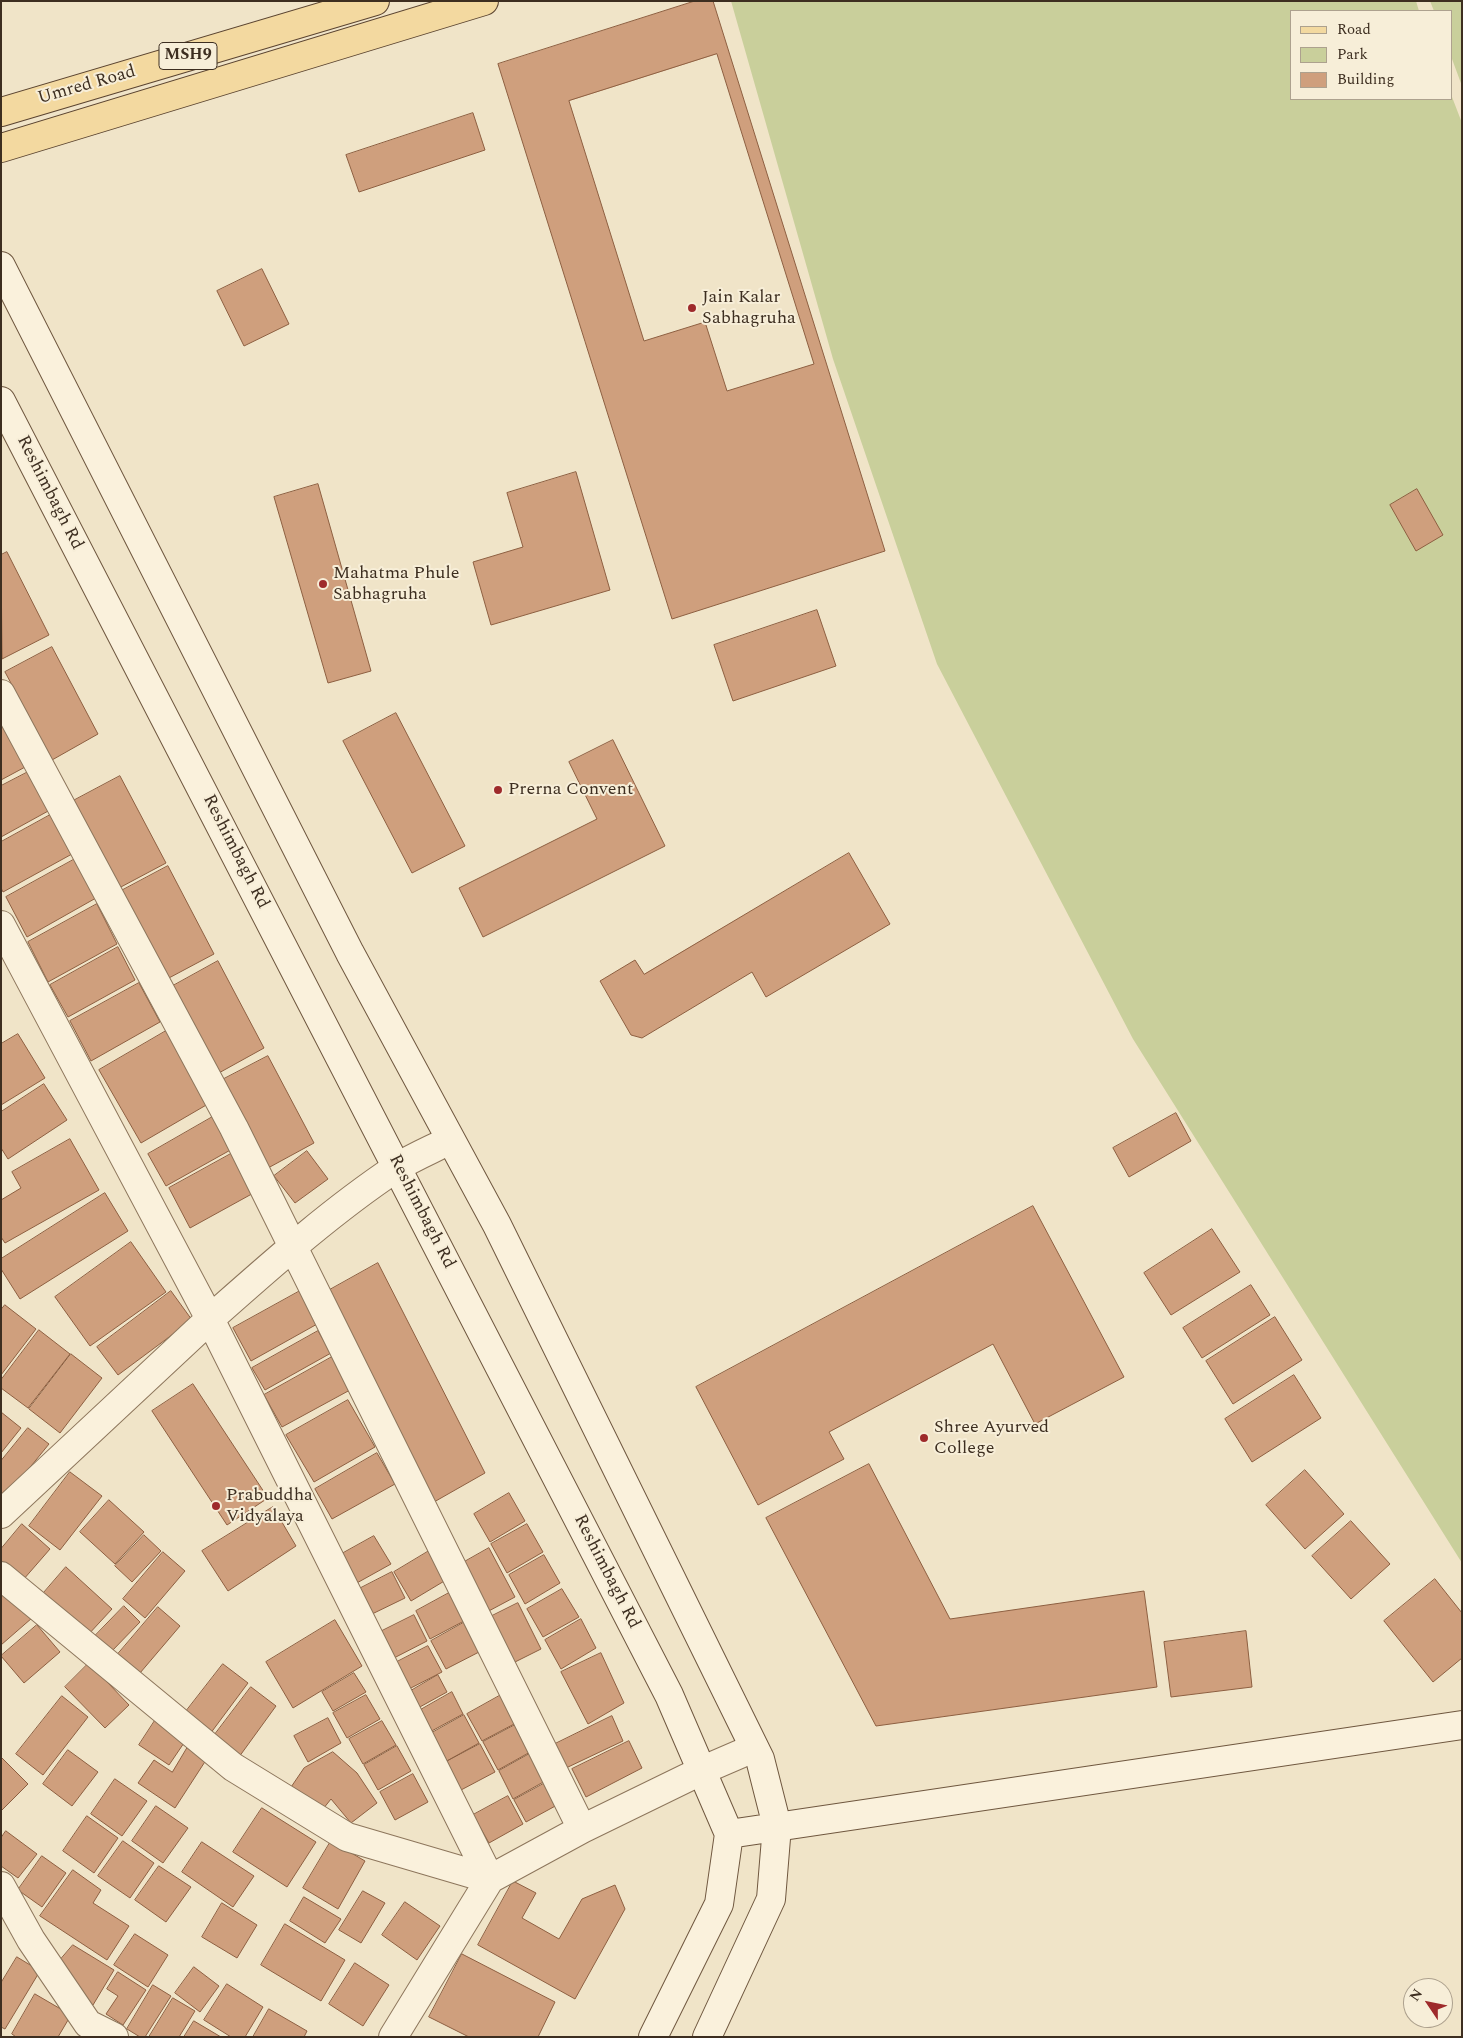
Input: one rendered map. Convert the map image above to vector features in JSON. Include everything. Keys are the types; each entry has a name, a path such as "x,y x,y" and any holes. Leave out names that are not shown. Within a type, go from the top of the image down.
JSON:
{"main road":[{"path":"1,148 484,1"},
{"name":"Umred Road","path":"1,112 367,2"}],"street":[{"path":"1,266 345,944 519,1268 760,1759 777,1826 771,1899 707,2037"},
{"name":"Reshimbagh Rd","path":"1,401 669,1695 729,1834"},
{"path":"1,694 234,1128 582,1829"},
{"path":"1,924 210,1319 490,1879"},
{"path":"1,1514 210,1319 292,1248 398,1167 450,1140"},
{"path":"1,1576 233,1767 347,1837 490,1879"},
{"path":"653,2037 719,1904 729,1834 1462,1725"},
{"path":"393,2037 490,1879 582,1829 703,1770 754,1748"},
{"path":"1,1886 30,1940 87,2030 114,2037"}],"green space":[{"path":"731,1 1416,1 1419,10 1290,10 1290,100 1453,100 1462,123 1462,1563 1133,1039 937,664 833,359"},
{"path":"1430,1 1462,1 1462,86 1453,62 1453,10 1434,10"}],"building":[{"name":"Jain Kalar Sabhagruha","path":"695,1 713,1 885,551 672,619 498,64"},
{"path":"717,54 814,364 727,391 705,322 644,341 569,101"},
{"path":"473,113 485,150 359,192 346,155"},
{"path":"262,269 289,324 244,346 217,291"},
{"path":"576,472 610,590 491,625 473,562 523,547 507,493"},
{"name":"Mahatma Phule Sabhagruha","path":"318,484 371,671 328,683 274,497"},
{"path":"1417,489 1443,535 1416,551 1390,505"},
{"path":"7,552 49,635 2,659 1,555"},
{"path":"817,610 836,666 733,701 714,645"},
{"path":"52,647 98,734 52,760 5,672"},
{"path":"396,713 465,846 412,873 343,741"},
{"path":"7,726 27,766 1,780 1,729"},
{"path":"613,740 665,846 483,937 459,888 597,819 569,762"},
{"path":"30,771 50,810 1,837 1,786"},
{"path":"120,776 166,863 119,888 73,801"},
{"path":"52,814 72,854 3,892 1,888 1,842"},
{"path":"849,853 890,924 766,997 752,972 642,1038 631,1035 600,981 635,960 644,974"},
{"path":"75,859 96,898 27,937 6,897"},
{"path":"168,866 214,954 167,979 121,891"},
{"path":"97,904 117,944 48,982 28,942"},
{"path":"118,947 135,980 68,1017 50,985"},
{"path":"218,961 264,1048 217,1074 171,987"},
{"path":"139,983 160,1022 91,1061 70,1021"},
{"path":"166,1031 208,1104 141,1143 99,1070"},
{"path":"18,1034 45,1078 1,1105 1,1044"},
{"path":"268,1056 314,1143 268,1168 222,1080"},
{"path":"44,1084 67,1120 8,1159 1,1148 1,1112"},
{"path":"1176,1113 1191,1141 1129,1177 1113,1148"},
{"path":"216,1115 234,1148 166,1186 148,1154"},
{"path":"70,1139 99,1190 5,1243 1,1237 1,1200 21,1188 12,1172"},
{"path":"238,1150 259,1190 190,1228 169,1188"},
{"path":"307,1151 328,1179 295,1203 274,1176"},
{"path":"105,1193 128,1231 20,1299 1,1269 1,1259"},
{"path":"1033,1206 1124,1377 1035,1424 993,1344 829,1432 844,1459 758,1505 696,1387"},
{"path":"1212,1229 1240,1272 1171,1315 1144,1273"},
{"path":"131,1242 166,1292 90,1346 55,1297"},
{"path":"378,1263 485,1473 434,1502 326,1292"},
{"path":"1251,1285 1270,1315 1202,1358 1183,1328"},
{"path":"171,1291 192,1320 118,1375 97,1347"},
{"path":"300,1291 319,1323 251,1361 233,1328"},
{"path":"5,1305 36,1329 1,1375 1,1310"},
{"path":"1275,1317 1302,1360 1233,1404 1206,1361"},
{"path":"39,1330 70,1354 28,1408 1,1388 1,1380"},
{"path":"318,1331 331,1353 265,1390 252,1368"},
{"path":"71,1354 102,1378 60,1433 29,1409"},
{"path":"332,1357 350,1390 282,1427 264,1395"},
{"path":"1294,1375 1321,1418 1252,1462 1225,1419"},
{"path":"193,1384 268,1498 227,1525 152,1411"},
{"path":"348,1400 375,1447 314,1482 286,1435"},
{"path":"1,1412 21,1428 1,1453"},
{"path":"28,1428 49,1444 1,1503 1,1461"},
{"path":"377,1453 395,1484 332,1519 315,1489"},
{"path":"869,1464 950,1619 1144,1591 1157,1687 876,1726 766,1518"},
{"path":"1305,1470 1344,1514 1305,1549 1266,1505"},
{"path":"70,1472 102,1496 60,1550 29,1526"},
{"path":"509,1493 525,1521 490,1542 474,1514"},
{"path":"109,1500 144,1532 115,1564 80,1532"},
{"path":"273,1507 296,1546 228,1591 202,1551"},
{"path":"1351,1521 1390,1564 1351,1599 1312,1556"},
{"path":"22,1524 50,1549 23,1580 1,1561 1,1549"},
{"path":"527,1524 543,1552 507,1573 491,1544"},
{"path":"144,1535 161,1551 132,1582 115,1566"},
{"path":"374,1536 391,1564 355,1584 338,1556"},
{"path":"489,1548 515,1597 485,1613 459,1565"},
{"path":"429,1551 446,1580 411,1601 394,1572"},
{"path":"163,1552 185,1571 145,1618 123,1599"},
{"path":"544,1555 560,1583 525,1604 509,1575"},
{"path":"66,1567 112,1609 87,1636 41,1596"},
{"path":"392,1572 405,1598 370,1615 357,1590"},
{"path":"1435,1579 1462,1613 1462,1658 1433,1682 1384,1621"},
{"path":"562,1589 579,1617 543,1637 527,1609"},
{"path":"8,1591 32,1618 1,1645 1,1597"},
{"path":"449,1593 464,1621 430,1639 416,1611"},
{"path":"518,1603 541,1649 509,1665 486,1619"},
{"path":"124,1606 140,1622 111,1652 94,1637"},
{"path":"158,1607 180,1626 140,1673 118,1654"},
{"path":"414,1615 427,1641 392,1659 378,1633"},
{"path":"581,1619 596,1648 561,1669 545,1640"},
{"path":"335,1620 362,1666 293,1708 266,1662"},
{"path":"465,1622 481,1651 446,1669 431,1641"},
{"path":"37,1625 60,1652 24,1683 1,1656"},
{"path":"1246,1631 1252,1687 1171,1697 1164,1642"},
{"path":"428,1646 442,1672 407,1690 393,1664"},
{"path":"601,1653 624,1703 588,1724 561,1672"},
{"path":"89,1663 129,1705 105,1728 65,1687"},
{"path":"223,1664 248,1683 210,1734 184,1714"},
{"path":"354,1673 366,1692 333,1711 322,1692"},
{"path":"438,1675 447,1692 418,1708 409,1692"},
{"path":"251,1687 276,1706 239,1757 213,1737"},
{"path":"452,1692 463,1714 428,1733 417,1712"},
{"path":"366,1695 380,1719 347,1738 333,1713"},
{"path":"501,1695 516,1723 482,1741 467,1714"},
{"path":"62,1696 88,1717 43,1775 16,1754"},
{"path":"464,1715 479,1743 445,1762 430,1734"},
{"path":"612,1716 623,1741 566,1768 555,1744"},
{"path":"328,1718 341,1743 308,1762 294,1736"},
{"path":"156,1719 186,1740 169,1765 139,1745"},
{"path":"382,1721 396,1745 363,1764 349,1739"},
{"path":"517,1724 532,1751 498,1770 483,1742"},
{"path":"629,1741 642,1768 586,1797 572,1769"},
{"path":"480,1744 495,1772 461,1790 446,1762"},
{"path":"189,1745 208,1757 175,1808 138,1783 154,1760 172,1772"},
{"path":"397,1746 411,1771 378,1790 364,1765"},
{"path":"68,1750 98,1772 72,1806 43,1784"},
{"path":"333,1752 357,1773 377,1803 351,1823 331,1799 319,1814 287,1793 304,1768"},
{"path":"533,1752 547,1780 513,1799 499,1771"},
{"path":"1,1757 28,1784 1,1811"},
{"path":"413,1774 428,1802 395,1820 380,1792"},
{"path":"115,1779 147,1801 122,1836 91,1814"},
{"path":"547,1782 559,1804 526,1822 514,1800"},
{"path":"508,1796 523,1824 489,1843 473,1815"},
{"path":"156,1806 188,1828 163,1863 132,1841"},
{"path":"262,1808 316,1842 287,1887 233,1852"},
{"path":"87,1816 118,1838 94,1873 63,1851"},
{"path":"6,1831 37,1854 18,1878 1,1866 1,1838"},
{"path":"123,1841 154,1863 130,1898 98,1876"},
{"path":"331,1841 365,1861 338,1909 303,1888"},
{"path":"202,1842 254,1876 233,1907 182,1872"},
{"path":"42,1856 66,1873 42,1907 18,1890"},
{"path":"159,1866 191,1887 166,1922 135,1900"},
{"path":"73,1870 101,1890 93,1903 129,1926 107,1960 40,1916"},
{"path":"513,1881 536,1893 522,1918 559,1939 582,1899 615,1885 625,1909 575,1999 478,1945"},
{"path":"363,1891 385,1903 361,1943 339,1930"},
{"path":"304,1897 341,1919 325,1943 290,1921"},
{"path":"405,1902 440,1926 417,1960 382,1935"},
{"path":"222,1903 257,1925 237,1958 202,1937"},
{"path":"285,1924 345,1960 321,2001 261,1965"},
{"path":"135,1934 168,1955 148,1987 114,1965"},
{"path":"73,1945 114,1970 93,2005 81,1996 65,1974 61,1959"},
{"path":"462,1954 555,2002 538,2037 469,2037 429,2017"},
{"path":"17,1957 40,1971 5,2029 1,2027 1,1983"},
{"path":"355,1963 389,1985 363,2026 329,2004"},
{"path":"194,1967 219,1986 200,2012 175,1993"},
{"path":"118,1972 146,1990 123,2025 106,2014 118,1996 107,1989"},
{"path":"227,1984 263,2007 245,2037 231,2037 204,2020"},
{"path":"153,1985 171,1996 145,2037 140,2037 127,2029"},
{"path":"35,1994 71,2015 58,2037 16,2037 12,2034"},
{"path":"173,1998 195,2011 179,2037 149,2037"},
{"path":"269,2009 307,2031 304,2037 253,2037"},
{"path":"194,2021 221,2037 184,2037"}],"place":[{"name":"Jain Kalar Sabhagruha","path":"692,308"},
{"name":"Mahatma Phule Sabhagruha","path":"323,584"},
{"name":"Prerna Convent","path":"498,790"},
{"name":"Shree Ayurved College","path":"924,1438"},
{"name":"Prabuddha Vidyalaya","path":"216,1506"}]}
